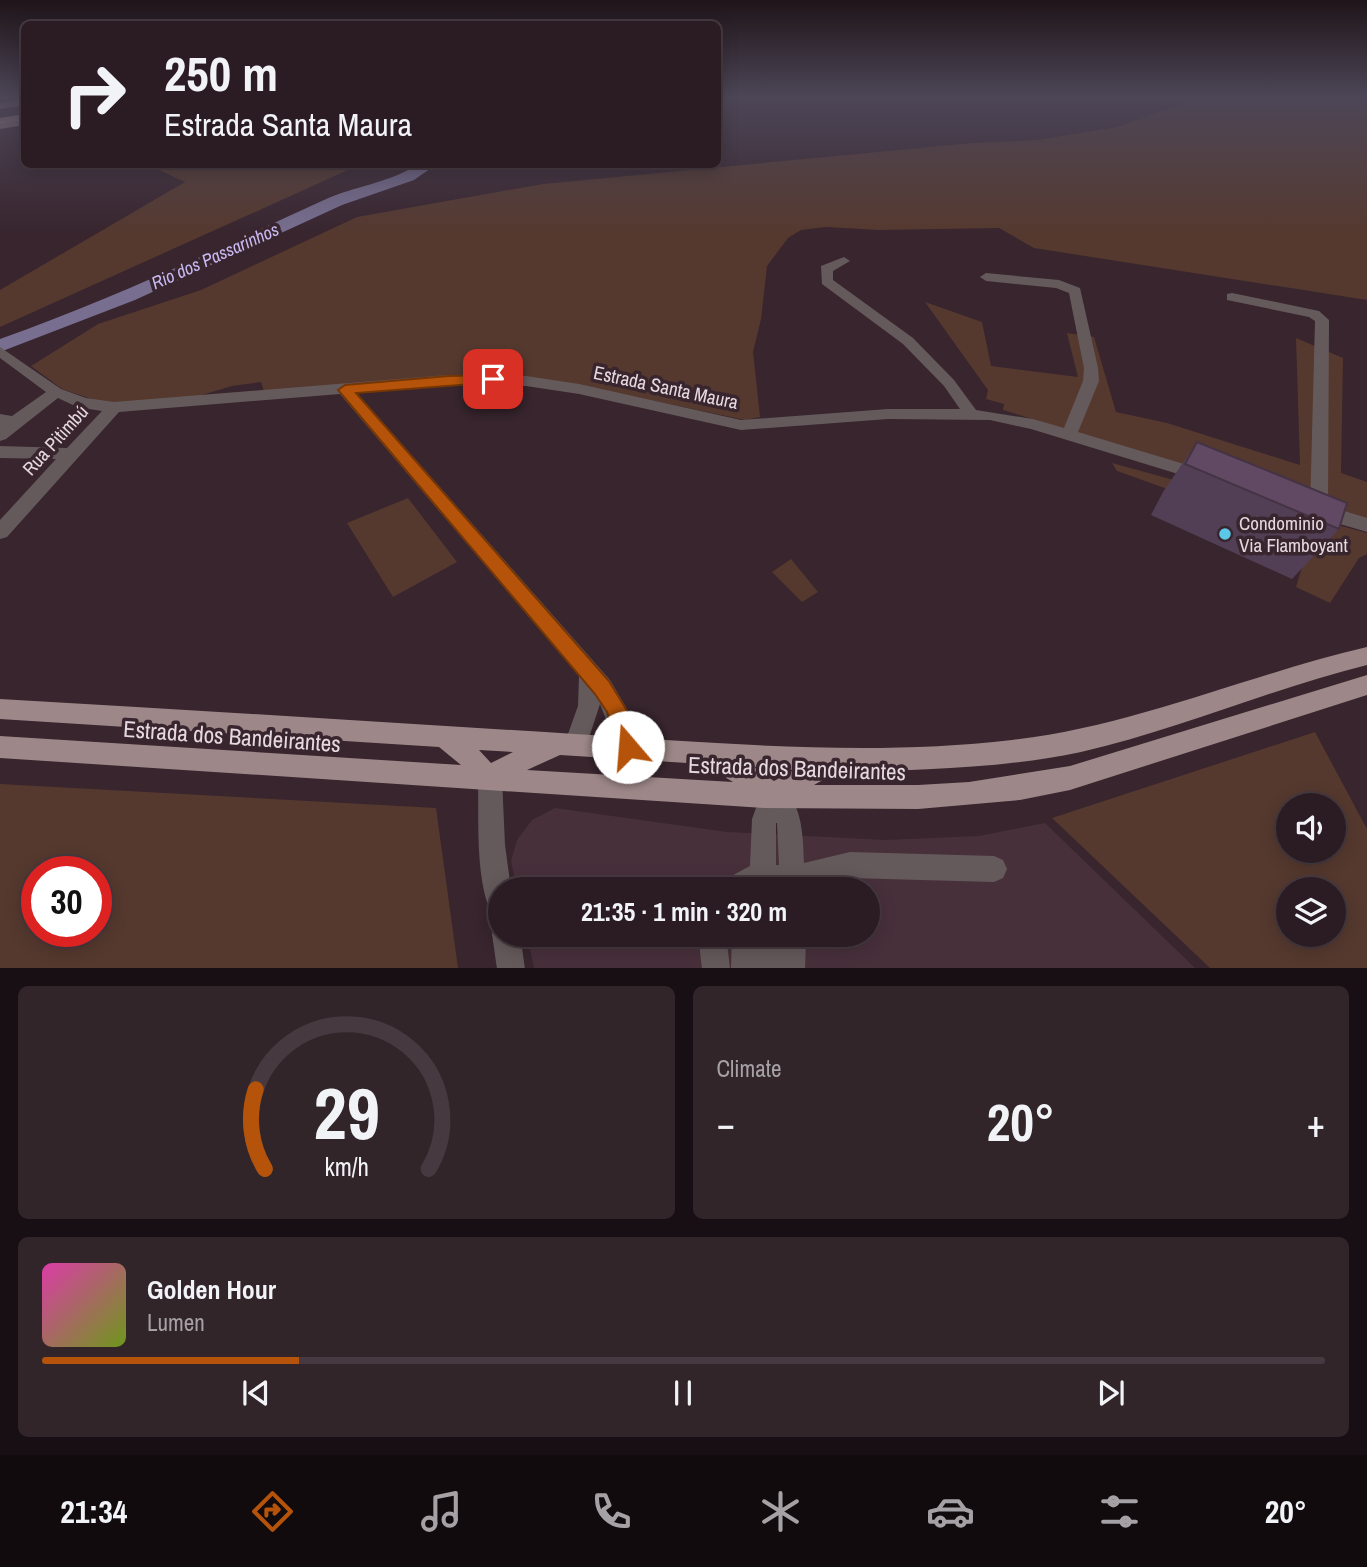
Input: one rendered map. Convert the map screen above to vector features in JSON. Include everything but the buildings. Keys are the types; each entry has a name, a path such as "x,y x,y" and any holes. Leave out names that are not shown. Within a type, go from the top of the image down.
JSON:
{"main road":[{"name":"Estrada dos Bandeirantes","path":"0,709 834,761 997,754 1112,733 1300,673 1367,656"},
{"name":"Estrada dos Bandeirantes","path":"0,747 773,795 956,797 1070,778 1367,685"},
{"path":"444,738 464,751 490,779 504,766 568,745"},
{"path":"707,754 740,772 773,795 834,761"}],"street":[{"path":"844,261 826,270 827,281 851,304 908,341 949,383 971,414"},
{"path":"986,277 1059,284 1075,291 1089,357 1091,381 1069,435"},
{"path":"1232,297 1314,314 1322,320 1312,509 1367,525"},
{"name":"Estrada Santa Maura","path":"0,351 56,392 83,403 114,407 448,380 526,381 591,392 741,425 888,414 971,414 1009,418 1214,479"},
{"path":"345,390 611,699 628,747"},
{"path":"0,435 7,420 56,392"},
{"name":"Rua Pitimbú","path":"0,532 114,407"},
{"path":"0,452 70,454"},
{"path":"568,745 589,706 590,676"},
{"path":"490,779 491,834 497,877"},
{"path":"773,795 789,820 792,877"},
{"path":"753,877 764,819 773,795"},
{"path":"813,877 850,865 994,869"},
{"path":"508,947 511,968"},
{"path":"714,947 716,968"},
{"path":"745,968 772,947"},
{"path":"765,968 773,947"}],"shaded area":[{"path":"970,143 1367,143 1367,300 1034,248 999,228 879,230 826,227 801,230 788,238 767,266 761,319 753,352 760,417 745,420 626,395 516,377 265,394 261,382 232,386 178,402 115,407 62,389 31,366 98,324 201,290 357,217 543,184"},
{"path":"352,168 0,327 0,290 185,182 157,169"},
{"path":"925,302 982,322 991,366 1078,377 1067,333 1094,337 1116,412 1167,423 1300,465 1296,338 1343,358 1341,473 1367,482 1367,522 1003,410 1004,404 986,399 988,390"},
{"path":"1112,463 1367,533 1367,554 1359,558 1330,603 1296,587 1308,548 1170,490 1117,471"},
{"path":"408,498 457,562 393,597 347,523"},
{"path":"791,559 818,592 802,602 772,572"},
{"path":"1315,732 1367,829 1367,968 1210,968 1052,818"},
{"path":"0,784 436,808 458,968 0,968"},
{"path":"555,808 727,832 886,840 979,836 1045,823 1195,968 534,968 530,947 880,947 880,877 514,877 511,861 517,840 532,820"}],"waterway":[{"name":"Rio dos Passarinhos","path":"0,346 86,314 336,201 397,181 424,168"}],"place":[{"name":"Condominio Via Flamboyant","path":"1225,534"}],"route":[{"path":"493,379 448,380 345,390 602,687 616,709 628,747"}]}
